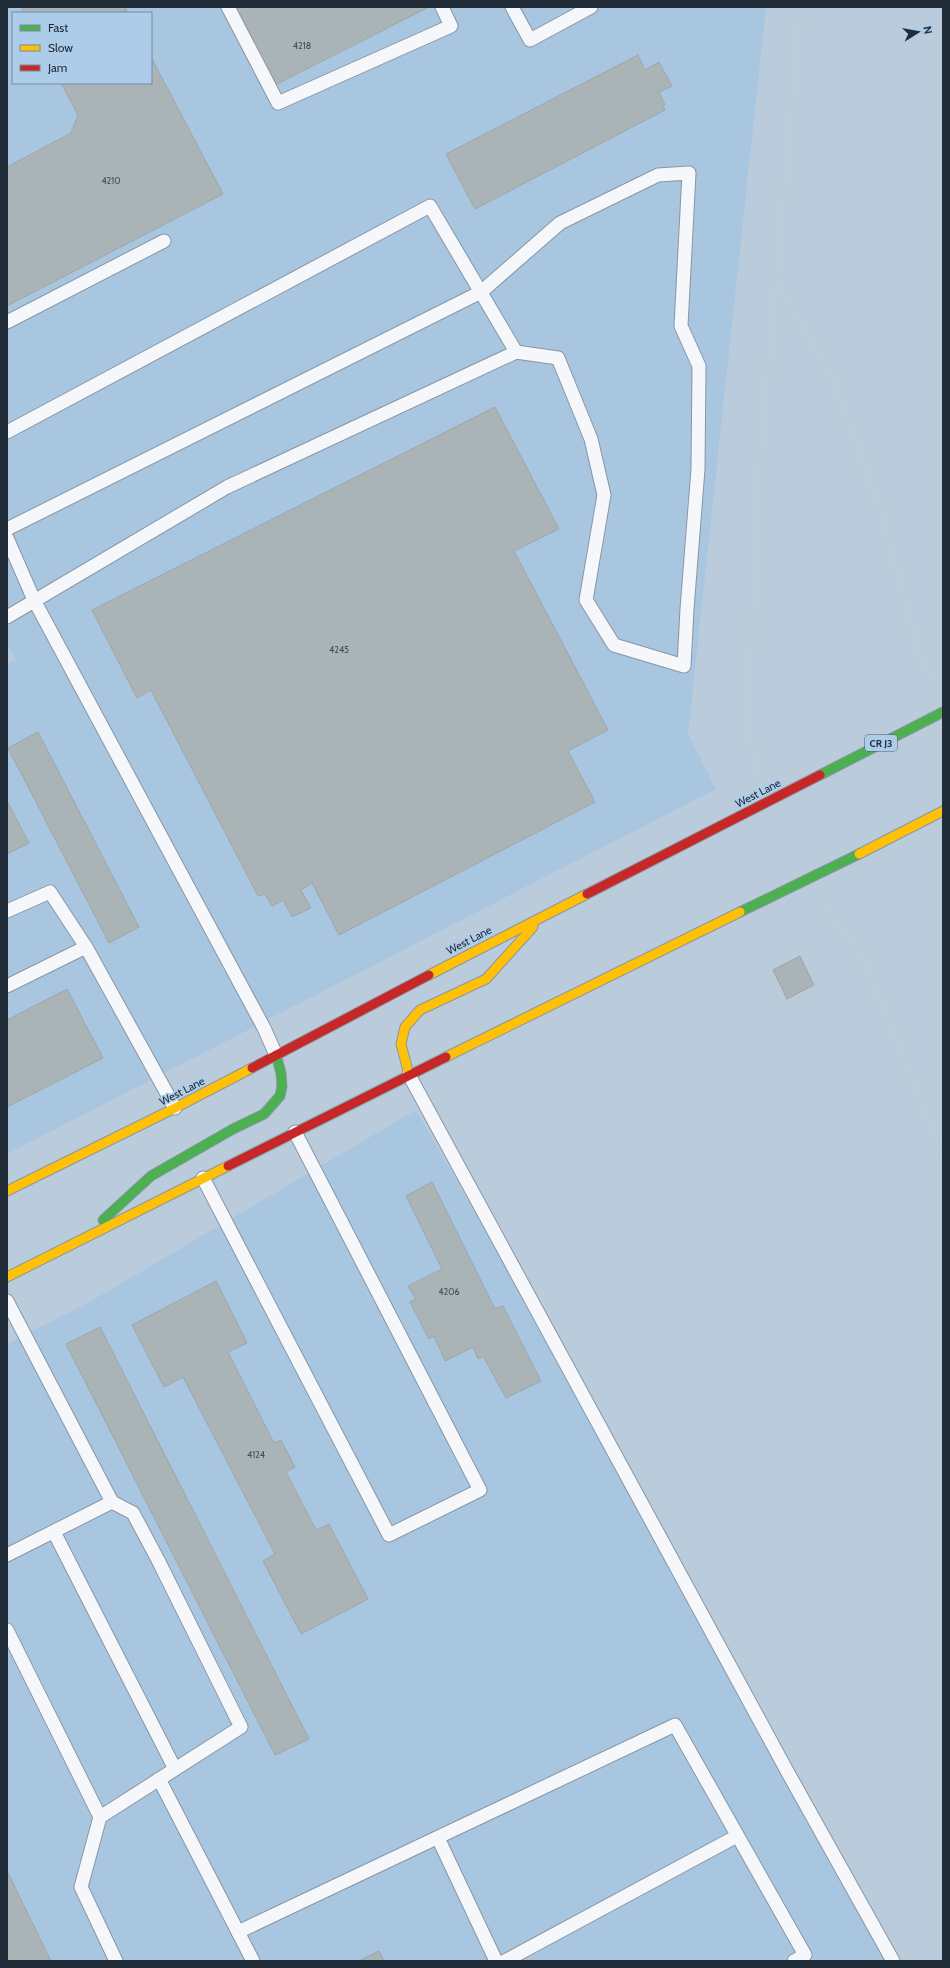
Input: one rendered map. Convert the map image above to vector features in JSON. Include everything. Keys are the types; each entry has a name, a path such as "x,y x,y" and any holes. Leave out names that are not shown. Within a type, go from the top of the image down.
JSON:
{"main road":[{"name":"West Lane","path":"7,1191 175,1108 544,916 943,712"},
{"path":"7,1277 295,1132 859,854 943,810"},
{"path":"409,1076 401,1044 405,1027 420,1010 486,979 544,916"},
{"path":"85,1238 151,1176 233,1129 264,1114 280,1096 282,1086 281,1073 276,1055"}],"lane":[{"path":"228,7 278,103 451,26 442,7"},
{"path":"512,7 530,40 591,7"},
{"path":"7,529 481,292 560,224 658,174 689,173 681,326 699,366 698,469 686,609 684,666 614,645 586,600 604,495 591,439 558,358 516,352 227,487 7,617"},
{"path":"7,432 430,206 516,352"},
{"path":"7,322 164,241"},
{"path":"7,538 34,600 264,1028 276,1055"},
{"path":"7,911 50,892 86,947 175,1108"},
{"path":"7,986 86,947"},
{"path":"409,1076 699,1611 893,1961"},
{"path":"203,1178 389,1535 480,1490 295,1132"},
{"path":"7,1301 112,1502 133,1514 158,1560 241,1727 100,1817"},
{"path":"7,1555 112,1502"},
{"path":"54,1532 175,1769"},
{"path":"8,1635 100,1817 81,1887 116,1961"},
{"path":"238,1932 675,1725 805,1955 794,1961"},
{"path":"159,1779 253,1961"},
{"path":"504,1961 737,1836"},
{"path":"438,1838 496,1961"}],"path":[{"path":"758,806 749,716 757,485 801,7"},
{"path":"776,282 831,376 878,501 919,652 936,686"},
{"path":"806,879 864,959 943,1157"}],"shaded area":[{"path":"7,7 766,7 688,734 716,789 7,1154 7,665 16,660 7,643"},
{"path":"416,1110 746,1685 893,1961 7,1961 7,1344 93,1300"}],"building":[{"path":"21,7 125,7 128,12 24,12"},
{"path":"233,7 429,7 273,86"},
{"path":"638,55 645,70 659,62 672,86 659,92 665,105 663,106 665,110 475,209 446,154"},
{"path":"152,59 223,194 7,306 7,167 71,133 78,115 62,84 152,84"},
{"path":"495,407 559,529 514,551 608,730 568,751 595,802 339,935 312,883 301,890 311,908 292,917 283,900 272,906 265,894 258,896 151,690 137,698 92,610"},
{"path":"38,732 139,927 109,943 8,748"},
{"path":"7,801 29,843 7,854"},
{"path":"800,956 814,985 787,999 773,970"},
{"path":"67,989 103,1058 7,1107 7,1020"},
{"path":"432,1182 495,1309 503,1306 541,1381 506,1398 483,1356 478,1359 473,1347 445,1361 434,1336 429,1339 410,1302 416,1299 408,1286 442,1269 406,1196"},
{"path":"216,1281 247,1343 228,1352 274,1443 281,1440 295,1467 286,1472 316,1530 329,1524 368,1599 301,1634 263,1561 275,1554 183,1377 164,1387 132,1325"},
{"path":"100,1327 309,1739 275,1755 66,1344"},
{"path":"7,1871 51,1961 7,1961"},
{"path":"379,1951 384,1961 359,1961"}],"traffic: fast":[{"path":"820,775 943,712"},
{"path":"740,912 859,854"},
{"path":"103,1220 151,1176 233,1129 264,1114 280,1096 282,1086 281,1073 276,1055"}],"traffic: slow":[{"path":"859,854 943,811"},
{"path":"429,975 587,894"},
{"path":"446,1057 740,912"},
{"path":"409,1075 401,1044 405,1027 420,1010 486,979 533,927"},
{"path":"7,1191 175,1108 252,1068"},
{"path":"7,1277 228,1166"}],"traffic: jam":[{"path":"587,894 820,775"},
{"path":"252,1068 429,975"},
{"path":"228,1166 446,1057"}]}
